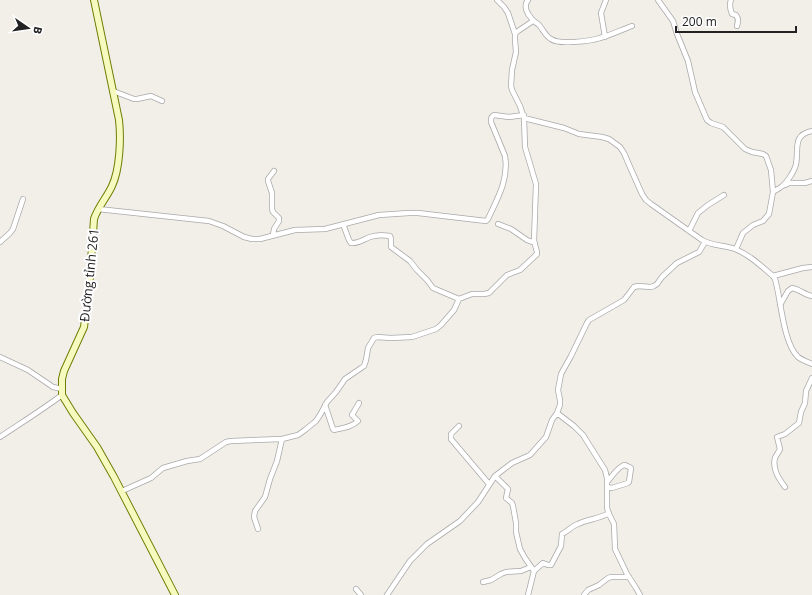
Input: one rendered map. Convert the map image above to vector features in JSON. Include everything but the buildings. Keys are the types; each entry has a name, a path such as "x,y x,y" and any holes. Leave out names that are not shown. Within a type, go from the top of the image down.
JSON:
{"main road":[{"name":"Đường tỉnh 261","path":"62,392 62,378 65,367 84,327 93,224 98,209 113,185 119,157 120,125 94,0"},
{"path":"62,392 72,413 97,447 122,491 175,595"}],"street":[{"path":"342,224 351,243 376,236 390,236 392,247 408,259 433,288 459,299 472,294 487,294 507,275 520,270 537,254 534,243 536,184 525,146 524,117 511,86 512,70 516,52 514,40 515,34 508,13 497,0"},
{"path":"528,0 526,3 526,10 531,18 540,26 550,39 559,42 594,40 632,26"},
{"path":"605,37 601,13 606,0"},
{"path":"731,0 729,4 732,14 737,16 737,26"},
{"path":"661,1 673,21 688,60 695,92 707,120 723,127 745,149 766,156 771,170 773,192 767,218 764,221 750,227 743,233 736,249"},
{"path":"515,34 533,20"},
{"path":"113,91 134,99 141,99 151,96 162,101"},
{"path":"98,209 209,221 223,226 244,237 252,239 290,231 321,229 379,215 409,212 486,221 502,190 505,178 506,161 491,122 491,118 494,115 524,117 564,128 579,134 609,139 620,147 624,153 646,200 705,242 736,249 755,260 773,276 776,282 789,340 795,352 802,360 812,364"},
{"path":"782,187 794,170 799,139 806,132 812,131"},
{"path":"273,235 274,229 280,218 272,210 272,193 268,182 268,179 274,171"},
{"path":"773,192 789,183 805,183 812,181"},
{"path":"689,231 698,213 724,195"},
{"path":"0,242 13,229 23,199"},
{"path":"498,224 511,229 534,243"},
{"path":"388,594 410,561 426,544 460,521 478,502 495,476 512,463 530,454 546,437 560,403 558,390 561,374 589,320 624,300 634,287 651,287 657,284 662,277 677,263 699,252 705,242"},
{"path":"773,276 812,267"},
{"path":"780,305 788,291 792,288 812,296"},
{"path":"122,491 151,478 163,468 200,459 226,442 282,439 298,434 311,426 344,379 364,366 368,348 374,338 412,337 436,329 454,310 459,299"},
{"path":"0,357 28,370 62,392 40,411 0,437"},
{"path":"785,487 778,477 776,468 775,459 780,449 777,437 785,434 799,423 801,412 805,403 806,391 812,378"},
{"path":"325,405 332,429 334,430 350,427 358,422 352,415 359,403"},
{"path":"557,413 583,435 607,474 607,507 614,524 615,549 640,595"},
{"path":"459,426 451,434 451,439 489,484"},
{"path":"258,529 254,520 255,511 265,497 277,461 282,439"},
{"path":"608,481 623,466 632,468 628,484 612,488 608,487"},
{"path":"495,476 508,489 506,498 513,506 516,532 520,549 524,558 533,569"},
{"path":"483,582 491,580 506,572 533,569 543,563 551,565 562,546 562,534 578,524 609,513"},
{"path":"528,595 533,569"},
{"path":"584,595 588,590 599,585 608,578 629,577"},
{"path":"356,589 361,595"}]}
